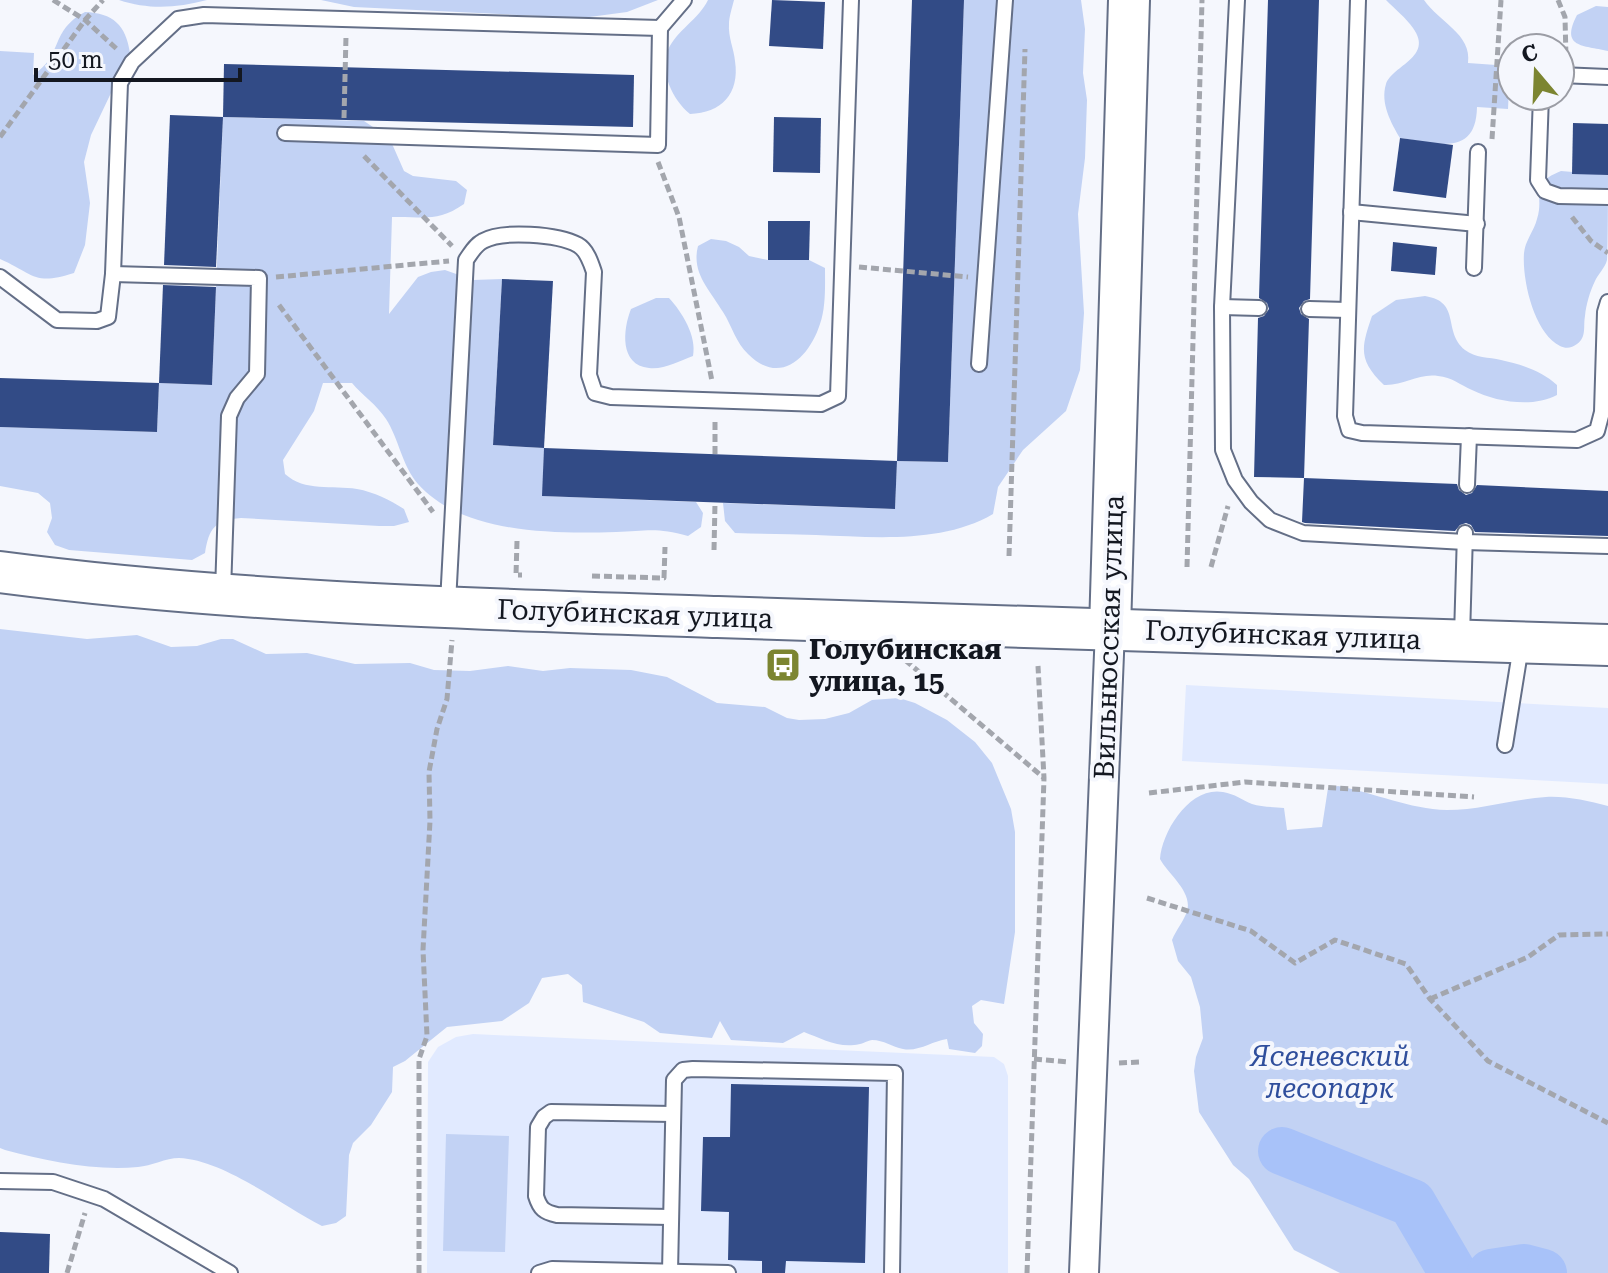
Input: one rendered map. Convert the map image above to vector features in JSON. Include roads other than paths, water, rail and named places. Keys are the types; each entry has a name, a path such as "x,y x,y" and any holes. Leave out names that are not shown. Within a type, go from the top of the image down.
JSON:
{"street":[{"name":"Вильнюсская улица","path":"1084,1273 1110,629 1129,0"},
{"name":"Голубинская улица","path":"0,572 73,582 223,594 450,624 1110,629 1608,645"}],"lane":[{"path":"285,133 658,145 660,28 684,0"},
{"path":"450,624 451,538 466,260 479,242 497,235 551,237 580,246 594,272 589,375 595,393 611,397 821,404 838,396 851,0"},
{"path":"979,364 1005,0"},
{"path":"1237,0 1222,307 1223,450 1235,480 1251,502 1270,520 1303,533 1608,546"},
{"path":"1358,0 1345,416 1349,430 1362,433 1577,440 1597,431 1602,412 1605,312 1608,302"},
{"path":"0,277 57,320 97,321 108,317 113,274 120,83 132,62 178,19 204,15 660,28"},
{"path":"1576,76 1608,77"},
{"path":"1540,112 1538,180 1545,191 1559,196 1608,197"},
{"path":"1474,268 1478,152"},
{"path":"1351,212 1477,224"},
{"path":"113,274 259,278 257,374 237,398 229,416 223,594"},
{"path":"1222,307 1259,308"},
{"path":"1309,309 1348,310"},
{"path":"1467,485 1469,436"},
{"path":"1462,641 1465,538"},
{"path":"1505,745 1522,642"},
{"path":"670,1272 674,1080 683,1070 895,1073 892,1273"},
{"path":"671,1217 557,1215 540,1207 536,1196 538,1127 551,1112 673,1114"},
{"path":"0,1181 53,1182 104,1199 230,1273"},
{"path":"539,1273 552,1269 728,1273"},
{"path":"1084,1273 1100,1273"}],"waterway":[{"path":"1282,1151 1412,1203 1453,1273"},
{"path":"1491,1273 1524,1268 1543,1273"}],"place":[{"name":"Голубинская улица, 15","path":"783,665"}],"park label":[{"name":"Ясеневский лесопарк","path":"1330,1072"}]}
